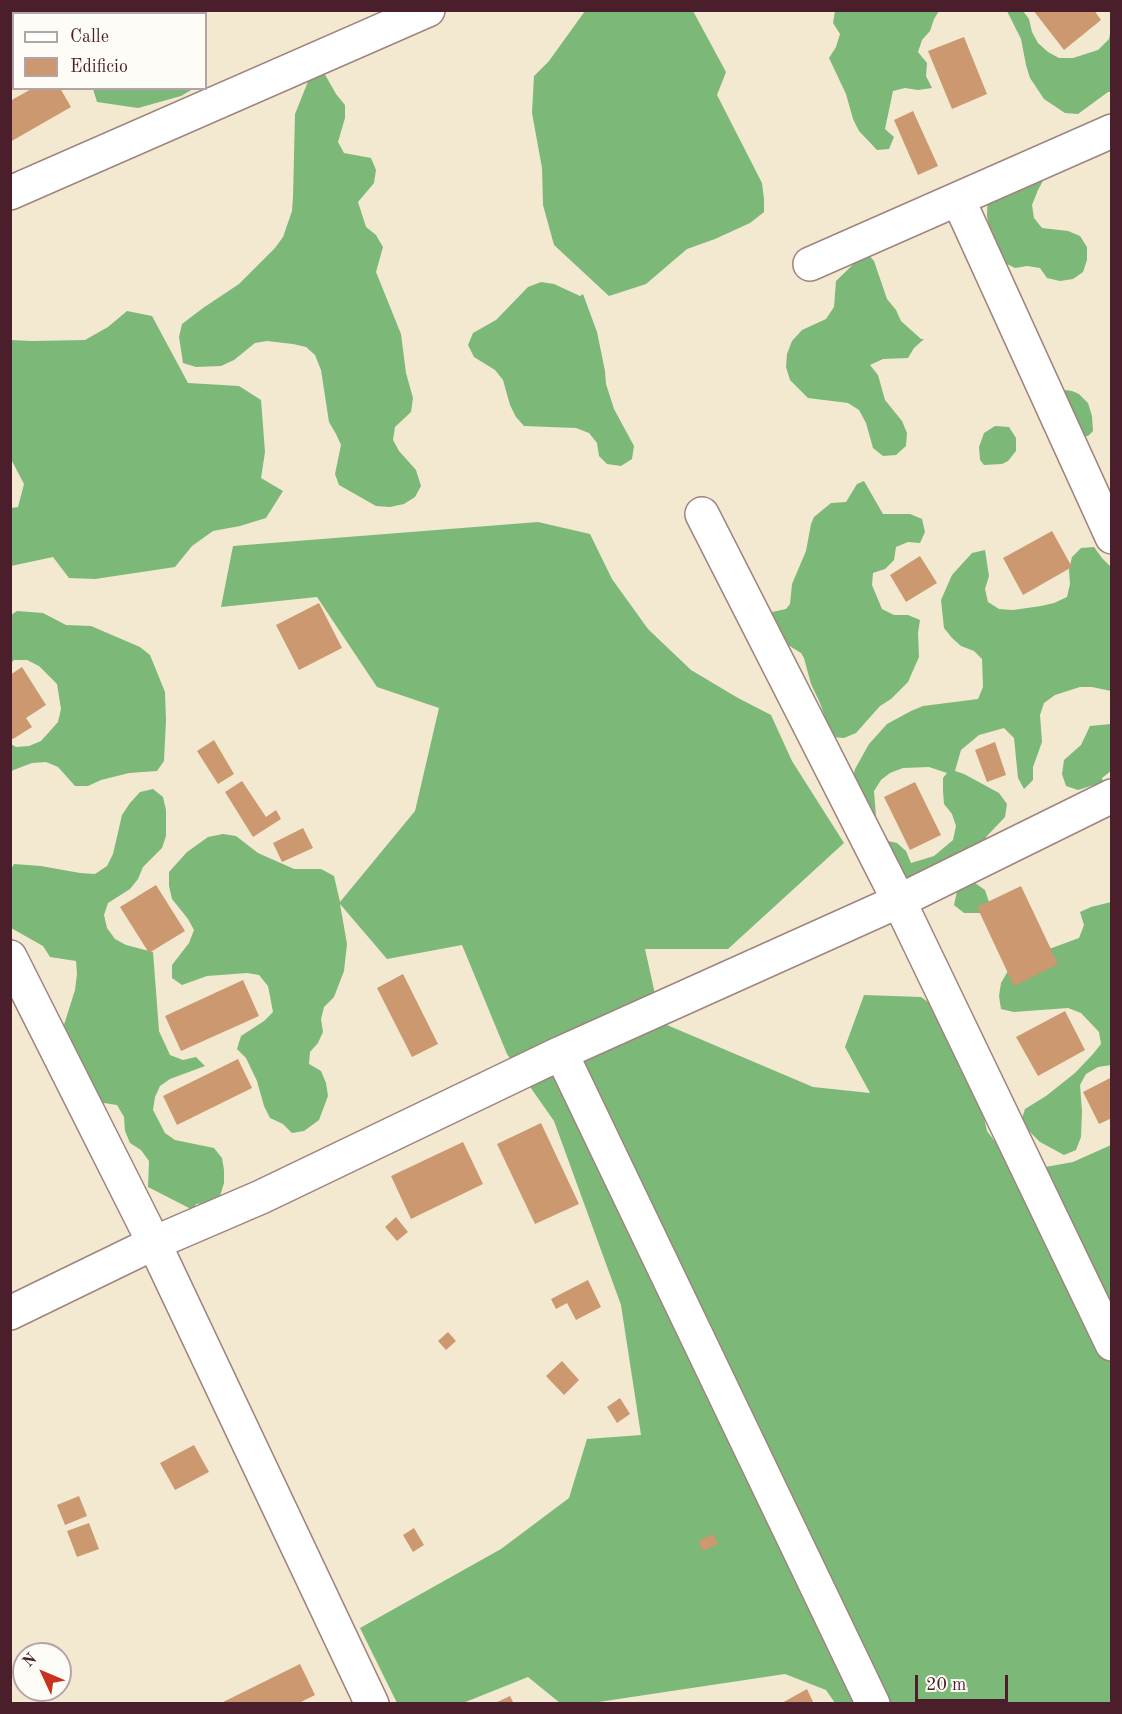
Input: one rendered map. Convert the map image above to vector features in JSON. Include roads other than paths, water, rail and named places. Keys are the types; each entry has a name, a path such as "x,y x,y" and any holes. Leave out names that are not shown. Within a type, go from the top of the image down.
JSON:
{"street":[{"path":"10,193 428,10"},
{"path":"810,264 1112,131"},
{"path":"958,200 1112,537"},
{"path":"702,514 899,901 1112,1344"},
{"path":"10,1313 154,1243 261,1197 561,1053 899,901 1112,796"},
{"path":"10,957 154,1243 372,1704"},
{"path":"561,1053 873,1704"}]}
